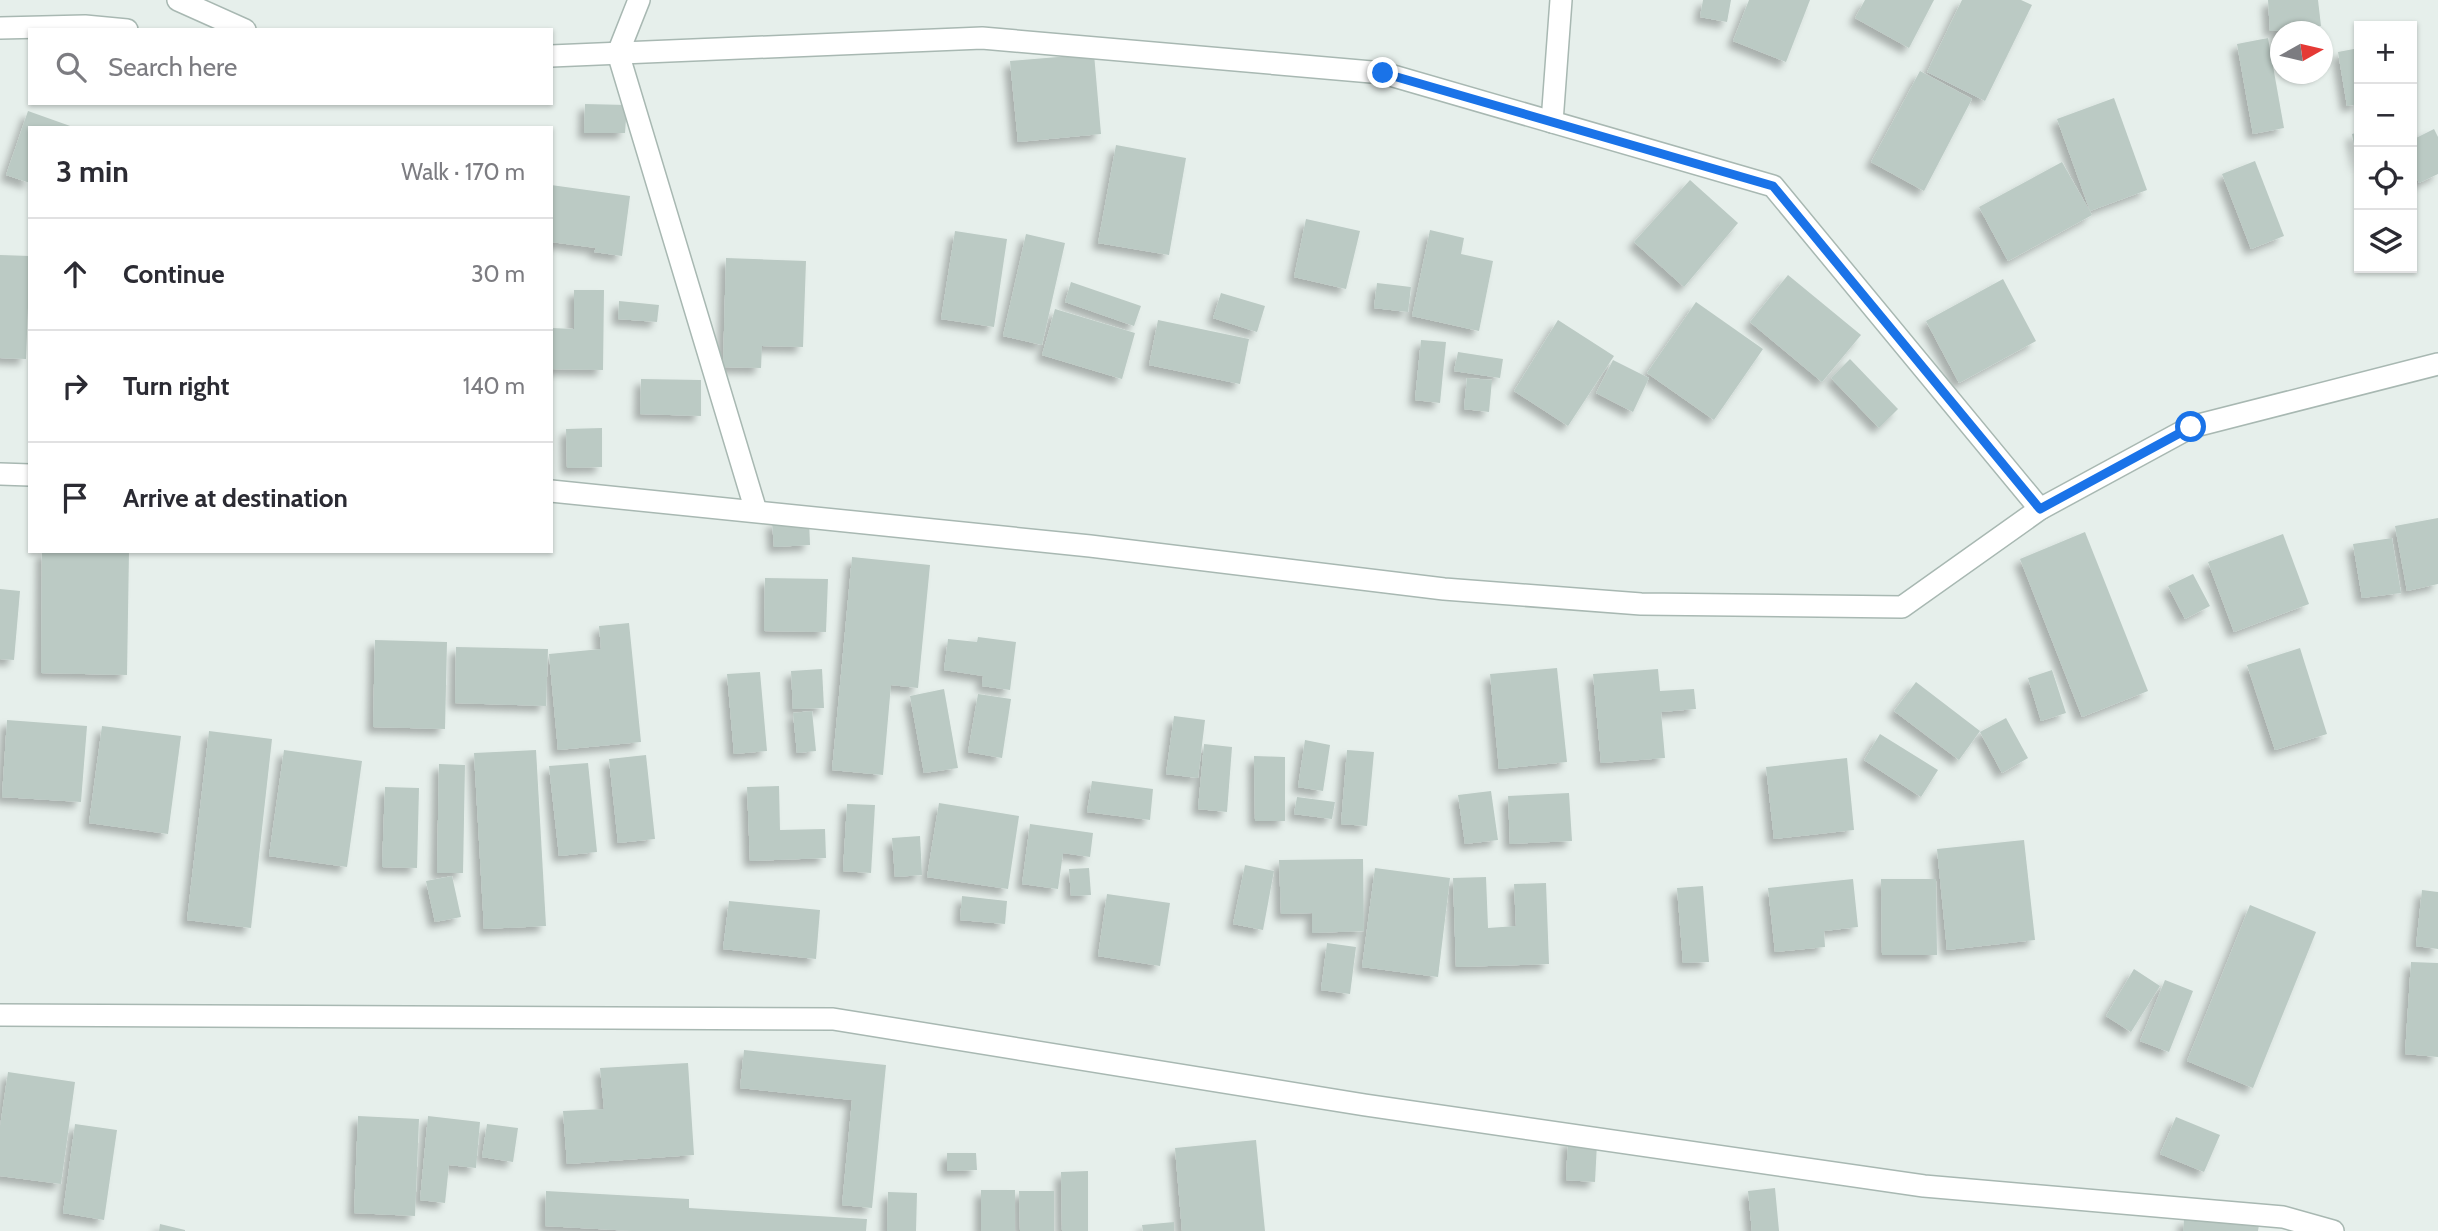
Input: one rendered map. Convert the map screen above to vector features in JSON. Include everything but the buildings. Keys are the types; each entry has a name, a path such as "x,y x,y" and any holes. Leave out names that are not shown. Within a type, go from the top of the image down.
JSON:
{"street":[{"path":"178,0 241,28"},
{"path":"639,0 618,53 756,510"},
{"path":"1552,122 1561,0"},
{"path":"0,28 106,28"},
{"path":"553,56 982,38 1383,73 1773,186 2040,509"},
{"path":"553,491 1090,546 1444,589 1641,604 1902,607 2040,509 2191,427 2438,364"},
{"path":"0,474 28,475"},
{"path":"0,1015 833,1019 1365,1105 1924,1186 2333,1231"}],"route":[{"path":"1383,73 1773,186 2040,509 2191,427"}]}
